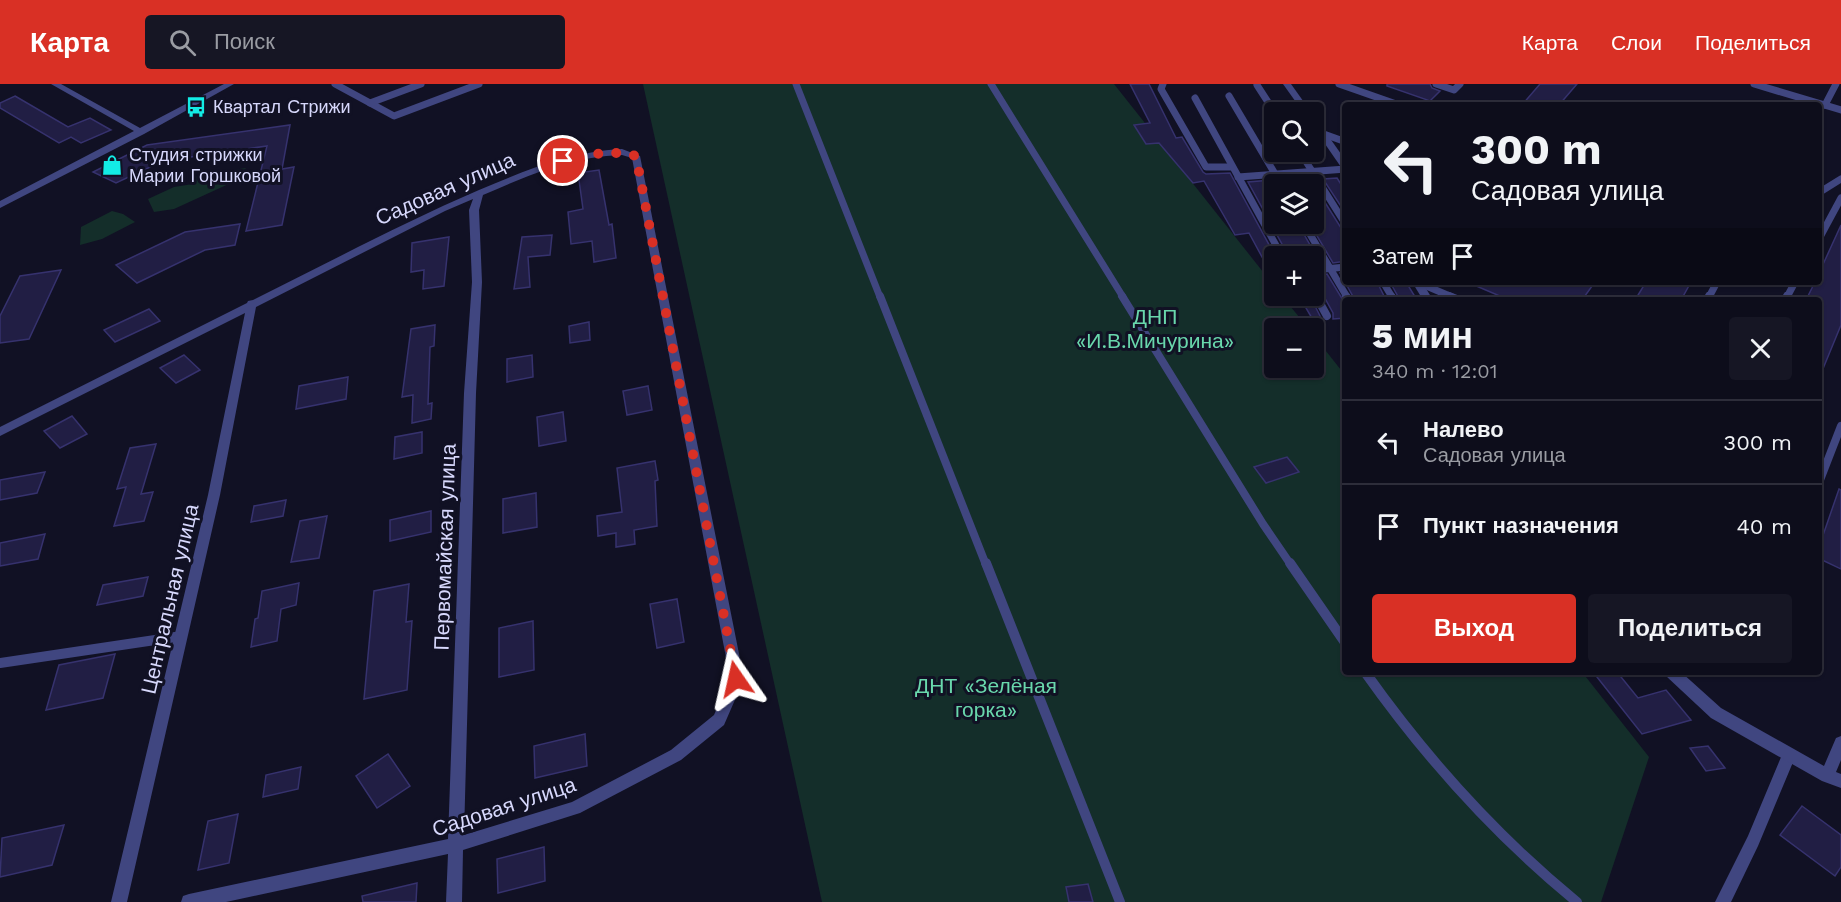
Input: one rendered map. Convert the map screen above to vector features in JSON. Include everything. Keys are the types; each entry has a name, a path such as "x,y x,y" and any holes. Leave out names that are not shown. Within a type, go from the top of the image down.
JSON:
{"street":[{"path":"55,84 141,132"},
{"path":"0,205 230,84"},
{"path":"1287,84 1300,102"},
{"path":"1324,137 1342,163"},
{"name":"Садовая улица","path":"0,432 391,233 479,193 546,165 597,153 622,152 636,156 736,679 719,720 676,755 575,808 456,845 189,902"},
{"name":"Первомайская улица","path":"454,902 470,393 477,282 474,210 479,193"},
{"name":"Центральная улица","path":"120,902 214,495 252,303"},
{"path":"1674,675 1716,713 1834,778 1841,743"},
{"path":"1723,902 1753,841 1789,755"}],"lane":[{"path":"335,84 394,116 479,84"},
{"path":"399,84 408,89"},
{"path":"370,103 421,84"},
{"path":"796,84 1120,902"},
{"path":"991,84 1263,524 1342,638"},
{"path":"1163,84 1161,89 1206,167 1232,167"},
{"path":"1339,84 1390,102"},
{"path":"1436,84 1454,90 1460,84"},
{"path":"1754,84 1815,102"},
{"path":"1825,105 1836,84"},
{"path":"1257,85 1268,102"},
{"path":"1229,96 1274,174"},
{"path":"1195,98 1276,246"},
{"path":"1822,104 1841,110"},
{"path":"1324,134 1342,141"},
{"path":"1307,162 1342,218"},
{"path":"1294,174 1342,170"},
{"path":"1238,177 1264,176"},
{"path":"1822,191 1841,179"},
{"path":"1822,233 1841,198"},
{"path":"1310,234 1347,297"},
{"path":"1324,269 1342,268"},
{"path":"1424,285 1452,297"},
{"path":"1322,306 1327,316"},
{"path":"1822,475 1841,426"},
{"path":"0,663 182,636"},
{"path":"1367,675 1392,712 1482,817 1534,868 1577,902"}],"green space":[{"path":"643,84 1114,84 1264,273 1264,306 1290,306 1300,318 1264,318 1264,378 1324,378 1324,349 1342,371 1342,675 1584,675 1649,757 1601,902 822,902"},
{"path":"246,168 233,182 174,209 154,212 148,199 174,187 193,184 196,176"},
{"path":"112,211 123,214 135,222 102,239 80,245 81,227"}],"building":[{"path":"1130,84 1149,84 1176,138 1182,137 1203,172 1206,174 1230,173 1270,246 1264,246 1264,261 1249,233 1235,235 1204,181 1193,183 1159,143 1146,144 1134,125 1150,123"},
{"path":"1387,84 1430,84 1432,88 1440,91 1430,101 1387,86"},
{"path":"1540,84 1577,84 1562,102 1525,102"},
{"path":"15,96 68,127 90,118 111,130 81,143 71,137 59,143 0,108 0,103"},
{"path":"290,125 282,169 294,167 282,225 246,231 267,146 163,161 116,183 93,172 147,145"},
{"path":"599,170 609,225 612,224 616,258 594,262 592,241 571,244 568,212 583,209 578,173"},
{"path":"1337,178 1342,186 1342,208 1324,179"},
{"path":"1264,181 1264,211 1248,182"},
{"path":"1324,201 1342,229 1342,262 1333,263 1316,234 1324,234"},
{"path":"240,224 235,245 205,250 137,283 116,265 185,232"},
{"path":"1841,225 1841,325 1822,371 1822,297 1808,297 1814,285 1822,285 1822,267"},
{"path":"1276,234 1304,234 1311,246 1283,246"},
{"path":"552,235 550,255 528,257 530,287 514,289 522,237"},
{"path":"449,237 444,286 423,289 424,270 411,272 412,243"},
{"path":"61,270 29,339 0,343 0,316 20,276"},
{"path":"1324,274 1327,274 1342,298 1342,318 1333,319 1333,313 1324,297"},
{"path":"1347,285 1378,285 1384,297 1353,297"},
{"path":"1392,285 1408,285 1415,297 1398,297"},
{"path":"1474,285 1593,285 1584,297 1502,297"},
{"path":"1644,285 1689,285 1683,297 1637,297"},
{"path":"1305,306 1315,306 1321,318 1312,318"},
{"path":"149,309 160,321 115,342 104,330"},
{"path":"589,322 590,340 570,343 569,326"},
{"path":"435,325 434,346 430,347 428,404 432,403 431,419 412,423 413,395 402,397 411,329"},
{"path":"184,355 200,370 176,383 160,368"},
{"path":"532,355 533,377 507,382 507,359"},
{"path":"348,377 346,399 296,409 299,386"},
{"path":"648,386 652,410 627,415 623,391"},
{"path":"563,412 566,441 539,446 537,417"},
{"path":"72,416 87,434 60,448 44,431"},
{"path":"422,432 422,453 394,459 395,437"},
{"path":"156,444 141,494 153,492 144,521 114,526 126,487 117,489 130,448"},
{"path":"1287,457 1299,472 1266,483 1254,467"},
{"path":"655,461 658,480 655,481 657,526 634,530 635,544 616,547 616,533 598,536 597,516 622,512 617,468"},
{"path":"45,472 37,493 0,500 0,480"},
{"path":"1839,489 1841,490 1841,569 1822,560 1822,538"},
{"path":"536,493 537,527 503,533 503,499"},
{"path":"286,500 283,516 251,522 254,506"},
{"path":"431,511 431,532 390,541 390,520"},
{"path":"327,516 319,558 291,562 300,521"},
{"path":"45,534 38,559 0,566 0,543"},
{"path":"148,577 143,596 97,605 103,585"},
{"path":"299,583 296,605 281,609 277,641 251,647 262,591"},
{"path":"409,584 406,622 412,621 407,690 364,699 374,591"},
{"path":"677,599 684,642 657,648 650,604"},
{"path":"533,621 534,670 499,677 499,628"},
{"path":"115,654 103,698 46,710 59,665"},
{"path":"1595,675 1619,675 1638,698 1666,690 1691,720 1642,734"},
{"path":"585,734 587,766 535,778 534,746"},
{"path":"1708,746 1725,768 1706,771 1690,748"},
{"path":"388,754 410,786 377,808 356,776"},
{"path":"301,767 298,789 263,797 266,775"},
{"path":"1802,806 1841,835 1841,867 1835,876 1780,835"},
{"path":"238,814 229,863 198,870 208,821"},
{"path":"64,825 52,865 0,877 2,838"},
{"path":"544,847 545,881 498,893 497,859"},
{"path":"417,883 416,902 363,902 362,896"},
{"path":"1088,884 1093,902 1069,902 1066,887"}],"place":[{"name":"Квартал Стрижи","path":"196,107"},
{"name":"Студия стрижки Марии Горшковой","path":"112,165"}],"route":[{"path":"563,161 597,153 622,152 636,156 736,679"}],"park label":[{"name":"ДНП «И.В.Мичурина»","path":"1155,329"},
{"name":"ДНТ «Зелёная горка»","path":"986,698"}]}
